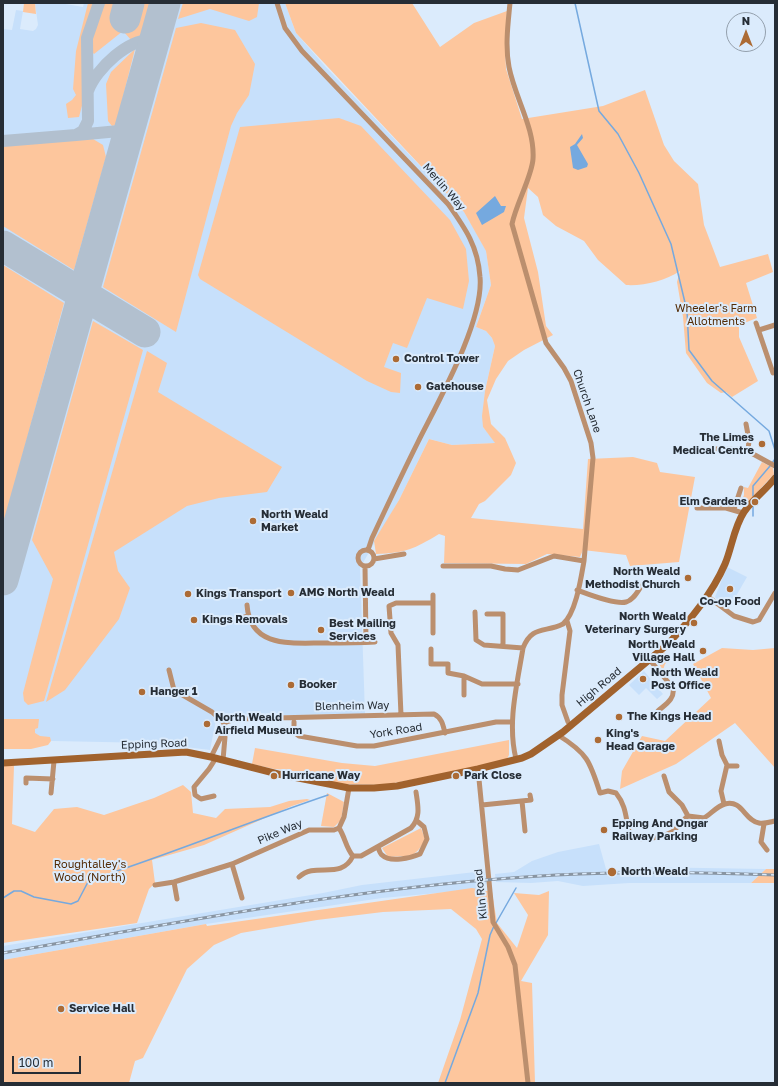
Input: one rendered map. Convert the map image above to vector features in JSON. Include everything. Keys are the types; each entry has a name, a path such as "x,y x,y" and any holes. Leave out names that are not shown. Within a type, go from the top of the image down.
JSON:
{"main road":[{"name":"High Road","path":"349,788 397,786 478,769 530,754 558,735 649,659 681,630 707,596 725,563 743,513 752,501 774,482"},
{"name":"Epping Road","path":"3,763 54,761 178,752 216,758 273,773 349,788"}],"street":[{"name":"Merlin Way","path":"277,3 285,28 302,51 448,204 464,226 477,252 481,278 479,301 472,325 425,430 372,538 368,550"},
{"name":"Church Lane","path":"510,3 507,46 509,68 530,138 533,161 512,224 546,343 564,368 571,381 591,444 592,472 584,561 567,621 570,631 562,700 568,722"},
{"path":"756,323 773,373"},
{"path":"759,330 775,325"},
{"path":"746,424 749,440 748,451"},
{"path":"716,448 748,451 775,466"},
{"path":"734,509 741,488"},
{"path":"697,508 734,509 743,513"},
{"path":"368,550 372,553 374,559 372,564 365,566 359,563 358,556 361,552 368,550"},
{"path":"374,559 404,554"},
{"path":"443,566 491,566 518,570 554,556 584,561"},
{"path":"365,566 366,642"},
{"path":"577,590 616,602 626,602 633,597 643,584"},
{"path":"707,596 734,616 753,622 759,620 775,593"},
{"path":"432,633 433,595"},
{"path":"401,715 398,645 391,633 390,606 396,603 433,603"},
{"path":"247,605 248,616 257,632 269,639 282,642 375,642"},
{"path":"475,612 476,640 484,645 503,645 523,648"},
{"path":"487,614 503,614 503,645"},
{"path":"232,621 248,616"},
{"path":"516,759 512,738 512,722 523,648 526,640 535,632 559,626 567,621"},
{"path":"431,649 431,664 448,664 448,673 464,676 482,684 518,684"},
{"path":"649,659 673,688 674,694 658,711"},
{"path":"169,670 174,690 212,712 224,723 223,733 216,758"},
{"path":"464,676 464,695"},
{"name":"Blenheim Way","path":"224,723 235,719 434,714 439,716 445,732"},
{"name":"York Road","path":"294,722 294,732 299,736 357,746 386,745 496,722 512,722"},
{"path":"214,796 201,799 195,794 194,787 216,758 225,736 223,733"},
{"path":"558,735 577,748 590,761 600,793 608,791 616,793 621,799 628,817 631,838 639,839 666,834 673,831 688,816"},
{"path":"719,741 722,755 727,766 721,791 724,804"},
{"path":"51,793 54,761"},
{"path":"727,766 737,766"},
{"name":"Kiln Road","path":"478,769 494,922 508,947 515,965 528,1083"},
{"path":"664,776 669,792 682,805 688,816"},
{"path":"26,783 26,778 53,778"},
{"path":"349,788 344,817 339,828 353,856"},
{"path":"353,856 361,856 411,828 417,821 419,808 416,792"},
{"path":"482,805 531,800 530,795"},
{"path":"522,801 525,831"},
{"path":"688,816 704,818 724,804 731,803 739,806 758,824 775,821"},
{"path":"378,847 382,855 389,859 414,857 420,854 427,839 424,827 417,821"},
{"path":"764,824 760,842 767,850"},
{"name":"Pike Way","path":"155,885 174,882 232,864 310,830 330,830 339,828"},
{"path":"299,877 309,871 341,869 349,864 353,856"},
{"path":"232,864 242,898"},
{"path":"174,882 177,899"}],"shaded area":[{"path":"35,3 60,3 83,7 84,3 285,3 296,33 324,65 464,212 486,250 491,285 476,327 486,331 492,338 495,346 485,391 483,427 496,443 452,445 429,439 399,500 360,568 365,714 226,716 216,720 210,750 152,743 3,740 3,29 12,30 16,10 23,11 20,29 33,31 36,29 38,25"},
{"path":"727,567 747,577 728,610 715,597"},
{"path":"644,671 663,694 657,699 646,688 639,695 629,685"},
{"path":"599,844 606,869 612,871 640,867 766,869 751,883 629,883 583,886 558,881 531,883 496,882 495,874 514,872 532,861 558,852"},
{"path":"484,871 487,882 483,889 382,898 206,924 3,960 3,946 323,893 362,885"}],"green space":[{"path":"24,3 35,3 36,14 23,12"},
{"path":"88,3 94,3 82,41 84,98 79,117 68,118 66,104 76,95 73,89 76,51"},
{"path":"102,3 150,3 141,35 132,41 123,31 94,54 90,50 90,42"},
{"path":"183,3 259,3 257,17 249,21 210,9 178,19"},
{"name":"Wheeler's Farm Allotments","path":"285,3 412,3 440,47 474,23 507,11 505,43 506,69 522,119 603,106 645,90 664,145 674,161 698,184 704,225 720,267 768,254 773,272 746,283 757,318 739,325 739,337 758,381 732,397 726,392 721,393 707,383 686,353 683,317 677,282 680,271 668,278 654,282 640,285 626,285 598,260 584,241 556,226 543,215 538,197 528,188 524,218 538,272 546,326 553,335 524,350 508,361 496,379 487,400 491,424 505,438 516,463 511,475 485,501 479,504 471,518 583,529 588,459 633,457 657,463 660,472 695,477 679,562 630,566 626,555 583,550 580,557 547,554 526,564 444,563 445,536 439,534 423,543 403,551 376,554 374,541 399,500 429,439 452,445 495,443 483,427 482,416 485,391 495,346 492,338 486,331 476,327 491,285 486,251 464,212 296,33"},
{"path":"201,23 235,30 255,64 249,95 237,113 231,126 176,332 103,287 176,28"},
{"path":"135,49 116,125 112,126 108,121 106,84 111,72"},
{"path":"339,118 361,126 450,220 466,249 469,281 463,309 427,298 407,348 393,343 384,367 401,373 400,393 391,392 367,381 200,279 198,275 240,127"},
{"path":"93,139 103,145 106,157 74,270 3,226 3,146"},
{"path":"3,265 64,303 3,526"},
{"path":"93,321 143,350 44,701 28,705 24,701 23,693 53,579 32,540"},
{"path":"147,351 167,363 158,392 282,467 267,492 219,498 187,506 114,552 118,571 130,588 119,619 65,690 46,702"},
{"path":"762,462 773,468 774,474 747,503 739,507 744,495 744,487 748,488"},
{"path":"722,648 753,650 775,648 775,768 735,723 676,764 620,789 622,771 642,736 665,741 711,698 693,664"},
{"path":"664,652 670,659 665,664 663,670 657,661"},
{"path":"3,719 39,719 38,728 35,729 35,733 40,736 50,737 51,741 48,745 31,749 3,749"},
{"path":"509,740 509,755 507,759 477,767 384,785 339,784 311,778 290,770 274,769 252,764 255,748 342,763 375,766"},
{"name":"Roughtalley's Wood (North)","path":"3,766 14,766 12,824 35,832 54,809 77,807 104,815 154,798 183,785 191,792 193,813 216,818 225,809 270,807 289,801 310,800 292,806 204,845 152,860 155,883 149,889 137,923 3,943"},
{"path":"327,793 344,802 341,820 334,827 321,826"},
{"path":"421,828 425,839 418,850 411,855 388,857 382,848"},
{"path":"766,869 775,869 775,883 751,883"},
{"path":"472,888 492,892 497,923 517,948 528,915 514,893 539,895 549,891 548,935 521,981 532,983 535,1083 438,1083 460,1020 482,939 476,929 451,909 383,912 317,920 241,933 214,945 187,969 143,1058 135,1061 129,1083 3,1083 3,960 206,924 207,926"}],"water":[{"path":"582,134 583,138 577,145 588,164 587,167 578,170 573,168 570,147 575,144"},
{"path":"495,196 501,206 506,206 504,212 482,225 476,213"}],"waterway":[{"path":"575,3 599,111 618,134 639,173 671,244 687,311 689,350 712,381 769,431 775,450"},
{"path":"772,463 775,459"},
{"path":"753,496 753,486 770,466"},
{"path":"753,504 753,516"},
{"path":"3,898 14,891 21,891 34,897 71,904 78,901 89,880 110,877 117,871 328,795"},
{"path":"496,923 516,888"},
{"path":"445,1083 478,993 490,935 494,926"}],"taxiway":[{"path":"3,141 76,135 83,131 88,121 87,38 99,3"},
{"path":"88,91 98,73 115,56 135,44 145,41 154,41"},
{"path":"76,135 130,130"}],"runway":[{"path":"125,18 129,3"},
{"path":"3,580 165,3"},
{"path":"3,246 145,332"}],"railway":[{"path":"3,953 279,906 417,887 486,880 556,875 666,872 775,875"}],"place":[{"name":"Control Tower","path":"396,359"},
{"name":"Gatehouse","path":"418,387"},
{"name":"The Limes Medical Centre","path":"762,444"},
{"name":"Elm Gardens","path":"755,502"},
{"name":"North Weald Market","path":"253,521"},
{"name":"North Weald Methodist Church","path":"688,578"},
{"name":"Co-op Food","path":"730,589"},
{"name":"AMG North Weald","path":"291,593"},
{"name":"Kings Transport","path":"188,594"},
{"name":"Kings Removals","path":"194,620"},
{"name":"North Weald Veterinary Surgery","path":"694,623"},
{"name":"Best Mailing Services","path":"321,630"},
{"name":"North Weald Village Hall","path":"703,651"},
{"name":"North Weald Post Office","path":"643,679"},
{"name":"Booker","path":"291,685"},
{"name":"Hanger 1","path":"142,692"},
{"name":"The Kings Head","path":"619,717"},
{"name":"North Weald Airfield Museum","path":"207,724"},
{"name":"King's Head Garage","path":"598,740"},
{"name":"Hurricane Way","path":"274,776"},
{"name":"Park Close","path":"456,776"},
{"name":"Epping And Ongar Railway Parking","path":"604,830"},
{"name":"North Weald","path":"612,872"},
{"name":"Service Hall","path":"61,1009"}]}
